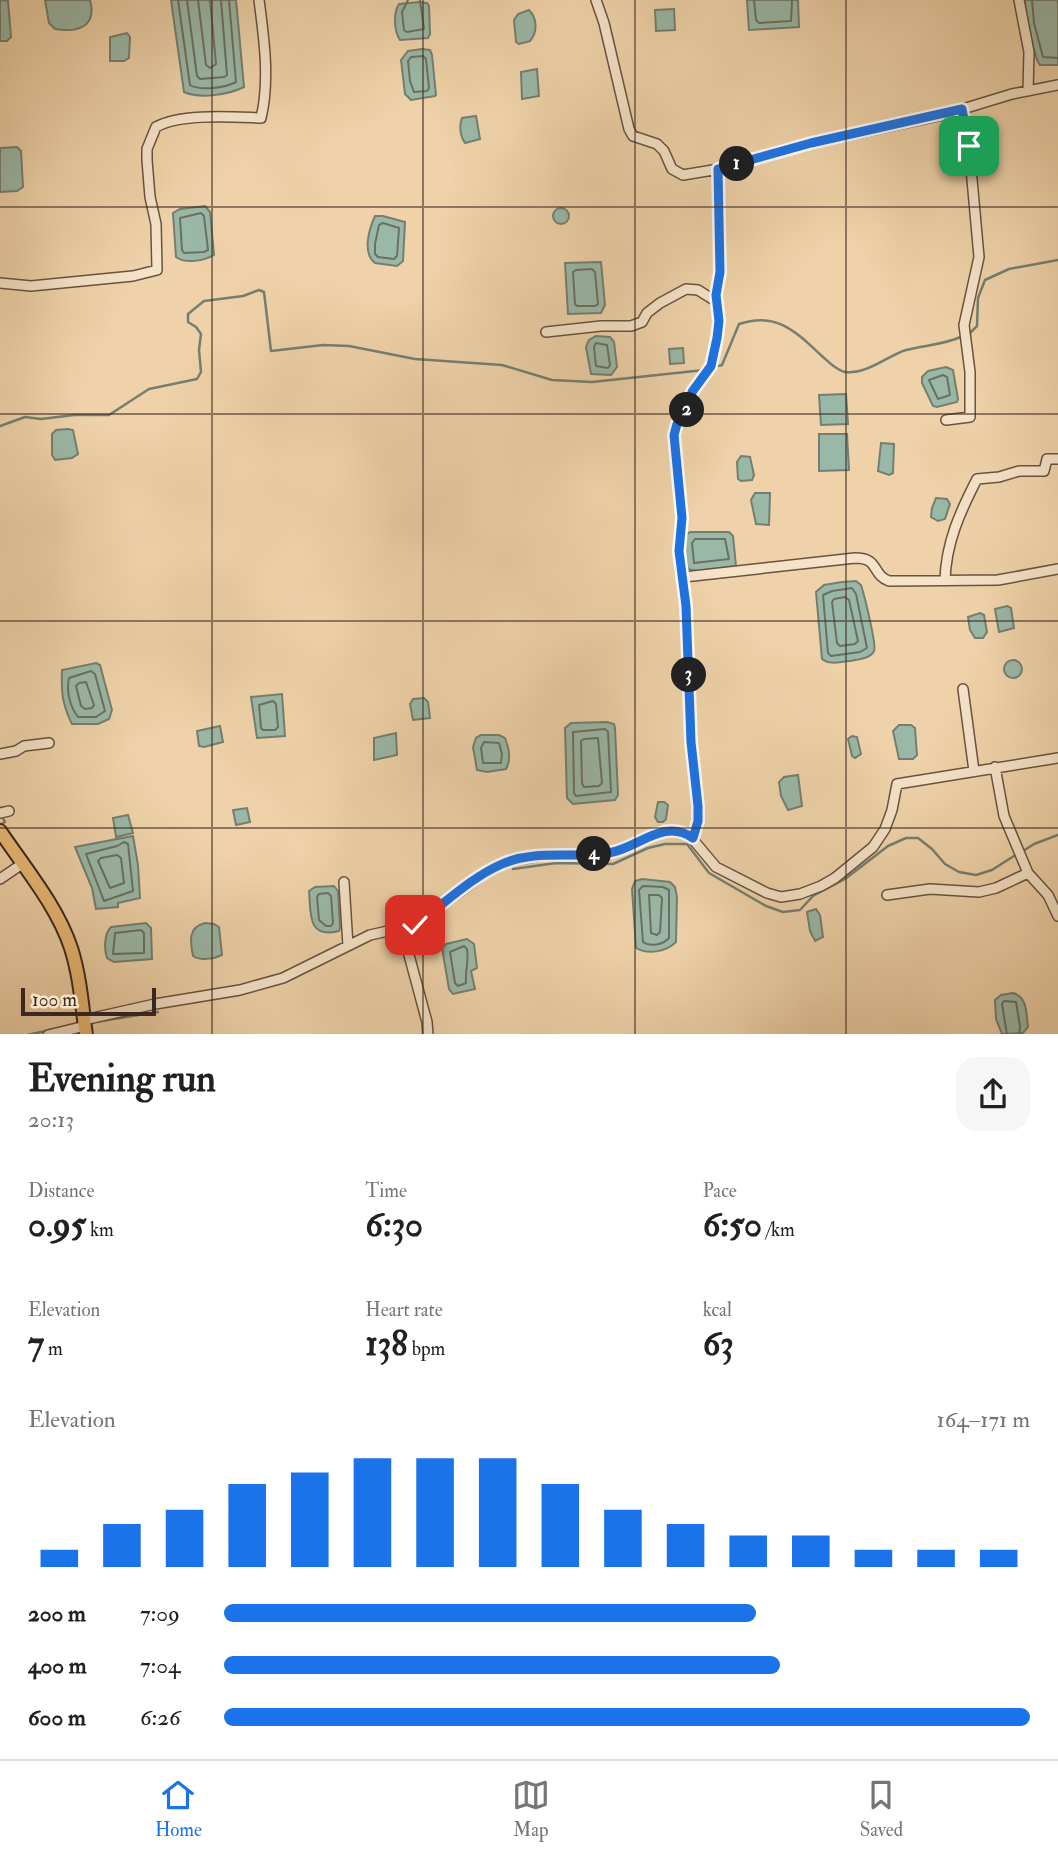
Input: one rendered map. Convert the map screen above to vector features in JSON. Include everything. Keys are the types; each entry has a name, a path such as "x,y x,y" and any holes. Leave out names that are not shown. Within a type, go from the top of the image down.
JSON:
{"main road":[{"path":"1,833 63,928 71,946 85,1027"}],"street":[{"path":"0,283 31,286 133,276 157,270 156,224 147,178 147,149 151,136 156,127 175,121 261,118 264,107 265,50 259,0"},
{"path":"596,0 631,134 657,144 664,151 672,169 680,174 718,169 800,145 1058,85"},
{"path":"1019,0 1029,52 1028,91"},
{"path":"946,420 970,417 970,372 964,325 979,257 969,146 962,109"},
{"path":"693,838 698,821 698,806 691,742 684,577 679,551 682,518 674,435 677,424 690,405 692,392 711,366 719,321 718,169"},
{"path":"546,332 601,326 631,326 642,322 647,313 660,303 686,289 698,290 717,302"},
{"path":"946,580 948,548 960,512 977,479 999,477 1019,471 1044,471 1046,459 1058,458"},
{"path":"684,577 863,558 872,562 885,580 998,580 1058,569"},
{"path":"963,690 974,771"},
{"path":"0,754 16,751 24,746 49,743"},
{"path":"48,1034 85,1027 155,1004 240,990 283,978 370,935 415,925 481,876 508,861 541,856 614,852 661,831 677,832 693,838 710,862 726,873 774,896 800,894 835,878 873,847 888,819 897,784 1058,758"},
{"path":"995,767 1004,817 1028,873 1048,895 1058,916"},
{"path":"0,879 22,864"},
{"path":"887,895 930,889 979,892 996,888 1028,873"},
{"path":"344,881 348,946"},
{"path":"402,929 428,1034"}],"water":[{"path":"0,0 8,1 11,37 7,41 0,41"},
{"path":"45,0 90,0 91,16 84,26 72,30 55,29 49,23"},
{"path":"171,0 236,0 244,87 214,95 184,92"},
{"path":"747,0 798,0 799,27 749,30"},
{"path":"1025,0 1058,0 1058,65 1040,65 1037,60 1026,21"},
{"path":"419,2 429,6 428,38 400,40 395,22 399,4"},
{"path":"674,9 675,30 656,31 655,10"},
{"path":"529,10 535,21 534,33 530,41 519,44 516,42 514,20 518,14"},
{"path":"127,33 130,37 129,58 124,61 110,61 110,37"},
{"path":"430,50 432,55 436,95 411,100 405,94 401,60 408,51"},
{"path":"537,69 539,96 522,99 521,72"},
{"path":"476,116 480,139 465,143 460,131 462,118"},
{"path":"17,147 21,151 23,187 17,191 0,192 0,148"},
{"path":"205,206 210,212 214,255 195,261 176,257 173,213 180,209"},
{"path":"561,208 569,216 561,224 553,216"},
{"path":"375,216 405,222 403,261 397,266 375,263 371,259 368,241"},
{"path":"601,262 605,305 601,313 568,314 565,263"},
{"path":"596,336 610,337 614,342 617,367 611,375 591,374 586,347 589,340"},
{"path":"683,348 684,363 670,364 669,349"},
{"path":"946,367 953,370 957,402 933,406 922,383 922,377 928,371"},
{"path":"846,394 848,424 821,425 819,395"},
{"path":"56,430 73,430 78,454 72,458 55,460 52,455 52,434"},
{"path":"819,434 847,434 849,470 819,471"},
{"path":"881,443 894,444 893,473 889,475 878,471"},
{"path":"741,456 750,457 754,475 752,480 738,479 737,462"},
{"path":"755,493 770,493 769,525 756,524 751,500"},
{"path":"936,498 947,499 950,504 945,519 938,521 931,517"},
{"path":"690,532 729,532 733,536 736,566 697,571 688,569 684,553 686,535"},
{"path":"856,581 861,585 874,651 863,659 831,663 822,659 816,592 824,585"},
{"path":"1007,606 1011,608 1014,628 999,632 995,609"},
{"path":"980,613 984,615 987,632 983,638 975,638 970,630 968,617"},
{"path":"1009,660 1017,660 1022,669 1020,676 1009,678 1004,673 1004,665"},
{"path":"96,663 100,665 112,710 109,719 98,724 72,724 63,697 62,670"},
{"path":"282,694 285,736 257,738 251,697"},
{"path":"424,698 428,702 430,718 413,720 410,704 413,699"},
{"path":"571,723 614,724 615,728 618,795 615,800 573,804 567,798 565,728"},
{"path":"899,725 911,725 915,728 917,755 913,759 899,759 893,731"},
{"path":"220,726 223,742 199,746 197,731"},
{"path":"396,733 397,755 374,760 374,738"},
{"path":"481,735 499,735 505,738 509,754 506,769 487,772 477,770 473,747 476,738"},
{"path":"857,737 861,754 855,758 852,756 848,739"},
{"path":"798,775 802,806 788,810 781,796 779,782 784,777"},
{"path":"658,802 668,805 663,822 658,822 655,817"},
{"path":"247,808 250,822 236,825 233,810"},
{"path":"128,815 133,833 116,837 113,818"},
{"path":"133,836 140,898 118,903 118,907 96,909 92,888 75,847"},
{"path":"642,879 670,882 675,887 676,942 662,950 651,952 636,948 632,889 635,881"},
{"path":"334,886 338,891 340,928 339,931 329,933 316,928 313,923 309,891 315,887"},
{"path":"816,909 820,915 823,937 815,941 810,931 807,912"},
{"path":"146,923 151,928 152,959 114,962 107,958 105,942 111,927"},
{"path":"205,923 219,927 222,955 199,959 193,956 191,940 193,931"},
{"path":"467,939 474,944 477,968 471,971 475,989 453,994 449,989 442,948 446,944"},
{"path":"1013,993 1024,1002 1028,1027 1023,1033 1002,1034 996,1019 995,1000 1001,995"}],"waterway":[{"path":"969,334 977,326 978,298 985,280 1009,269 1058,260"},
{"path":"0,426 25,417 41,419 109,415 149,389 197,379 201,372 201,334 188,322 188,314 204,301 243,296 259,290 264,292 271,351 323,345 349,346 415,359 502,365 552,380 592,382 704,370"},
{"path":"714,367 722,365 739,324 752,321 764,320 785,326 804,339 833,366 845,372 861,371 906,350 963,336"},
{"path":"0,825 5,822 1,815"},
{"path":"1023,851 1058,835"},
{"path":"513,869 556,863 613,864 648,848 665,844 687,844 709,873 766,906 783,912 800,910 813,896 845,879 888,846 906,838 918,838 945,864 959,872 976,875 992,870 1017,854"},
{"path":"88,1023 158,1012"},
{"path":"32,1034 65,1027"}],"route":[{"path":"415,925 466,886 508,861 541,856 604,854 622,850 661,831 677,832 693,838 696,831 698,806 691,742 686,606 679,551 682,518 674,435 677,424 688,410 692,392 711,366 717,338 719,321 716,295 720,272 718,169 790,148 962,109 969,146"}]}
